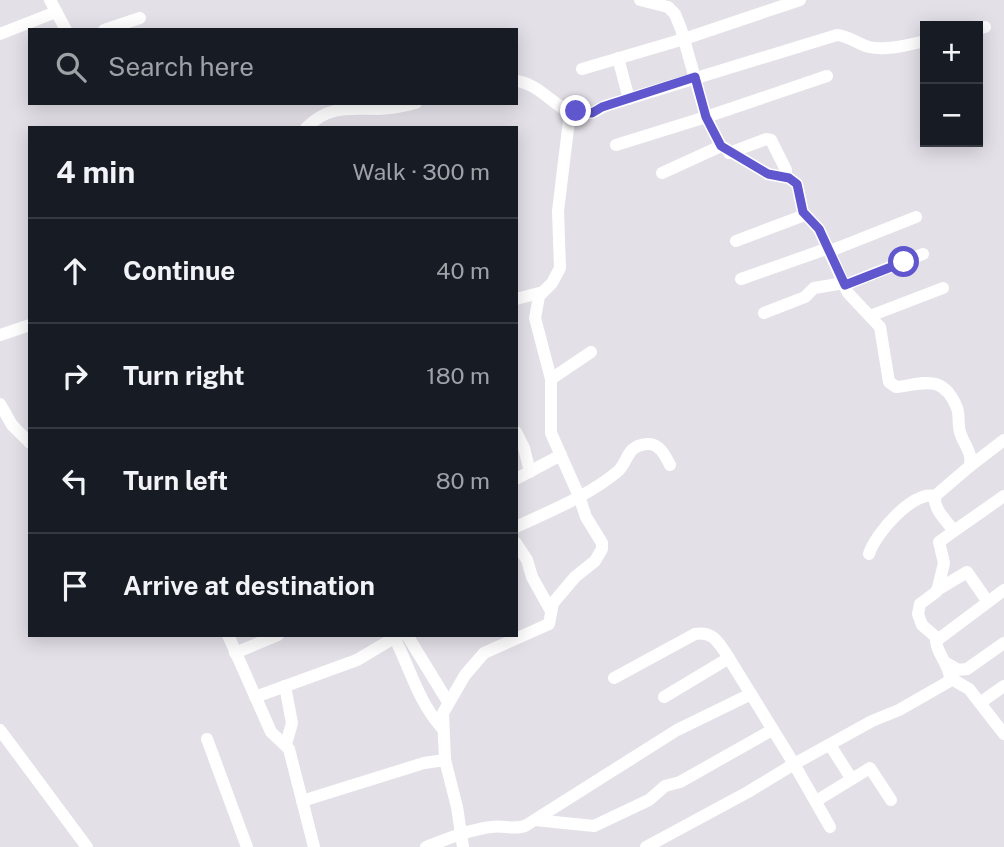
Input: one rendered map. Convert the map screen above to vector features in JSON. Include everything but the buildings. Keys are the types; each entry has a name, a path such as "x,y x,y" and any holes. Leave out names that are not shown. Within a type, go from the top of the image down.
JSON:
{"street":[{"path":"640,0 663,2 675,14 706,117 725,149 768,174 793,180 800,189 805,215 817,225 844,284 856,303 883,332 887,378 892,386 924,382 941,387 948,393 957,408 960,434 971,453 970,467"},
{"path":"582,69 684,39 800,0"},
{"path":"0,34 56,4 65,28"},
{"path":"110,28 140,18"},
{"path":"518,82 528,84 570,112 592,113 695,77 837,35 869,47 880,48 920,42"},
{"path":"618,58 629,99"},
{"path":"616,145 827,76"},
{"path":"308,126 343,108 377,109 403,105"},
{"path":"462,841 445,760 442,728 443,713 448,702 478,658 492,648 546,627 550,621 553,603 565,587 595,561 602,549 602,543 586,517 550,429 553,402 550,396 551,379 535,318 536,302 560,268 558,211 570,112"},
{"path":"662,173 725,149 766,139 771,140 786,170 786,177"},
{"path":"736,241 805,215"},
{"path":"741,279 916,217"},
{"path":"764,313 805,297 814,288 844,284 923,254"},
{"path":"870,316 943,288"},
{"path":"518,298 543,291"},
{"path":"0,335 28,326"},
{"path":"551,379 591,352"},
{"path":"0,404 12,425 28,440"},
{"path":"518,436 530,472"},
{"path":"935,496 1004,440"},
{"path":"518,526 579,496 617,472 628,454 641,446 652,444 657,447 670,464"},
{"path":"518,478 561,455"},
{"path":"869,554 878,534 918,496 935,496"},
{"path":"935,496 938,510 954,531"},
{"path":"937,590 944,562 939,542 1004,496"},
{"path":"518,546 551,611"},
{"path":"938,639 922,625 918,614 920,604 937,590 967,572 988,602"},
{"path":"1004,590 938,639 935,645 949,671 970,689 980,703 999,716 1004,734"},
{"path":"614,678 683,639 703,632 717,639 831,827"},
{"path":"229,637 271,732 289,749 314,847"},
{"path":"235,653 273,637"},
{"path":"254,697 357,660 396,637"},
{"path":"398,637 418,694 442,728"},
{"path":"399,637 448,702"},
{"path":"949,671 967,669 1004,643"},
{"path":"664,697 729,658"},
{"path":"646,847 879,717 948,682 949,671"},
{"path":"285,686 292,723 286,744"},
{"path":"980,703 1004,687"},
{"path":"426,847 462,841 496,826 518,829 677,730 751,694"},
{"path":"0,730 87,847"},
{"path":"534,820 583,826 603,823 649,800 665,786 680,782 772,730"},
{"path":"207,739 247,847"},
{"path":"830,745 851,778"},
{"path":"302,801 424,763 445,760"},
{"path":"816,801 870,768 891,800"}],"route":[{"path":"576,111 592,113 602,107 695,77 706,117 721,146 768,174 789,178 797,184 803,212 819,229 845,285 904,262"}]}
